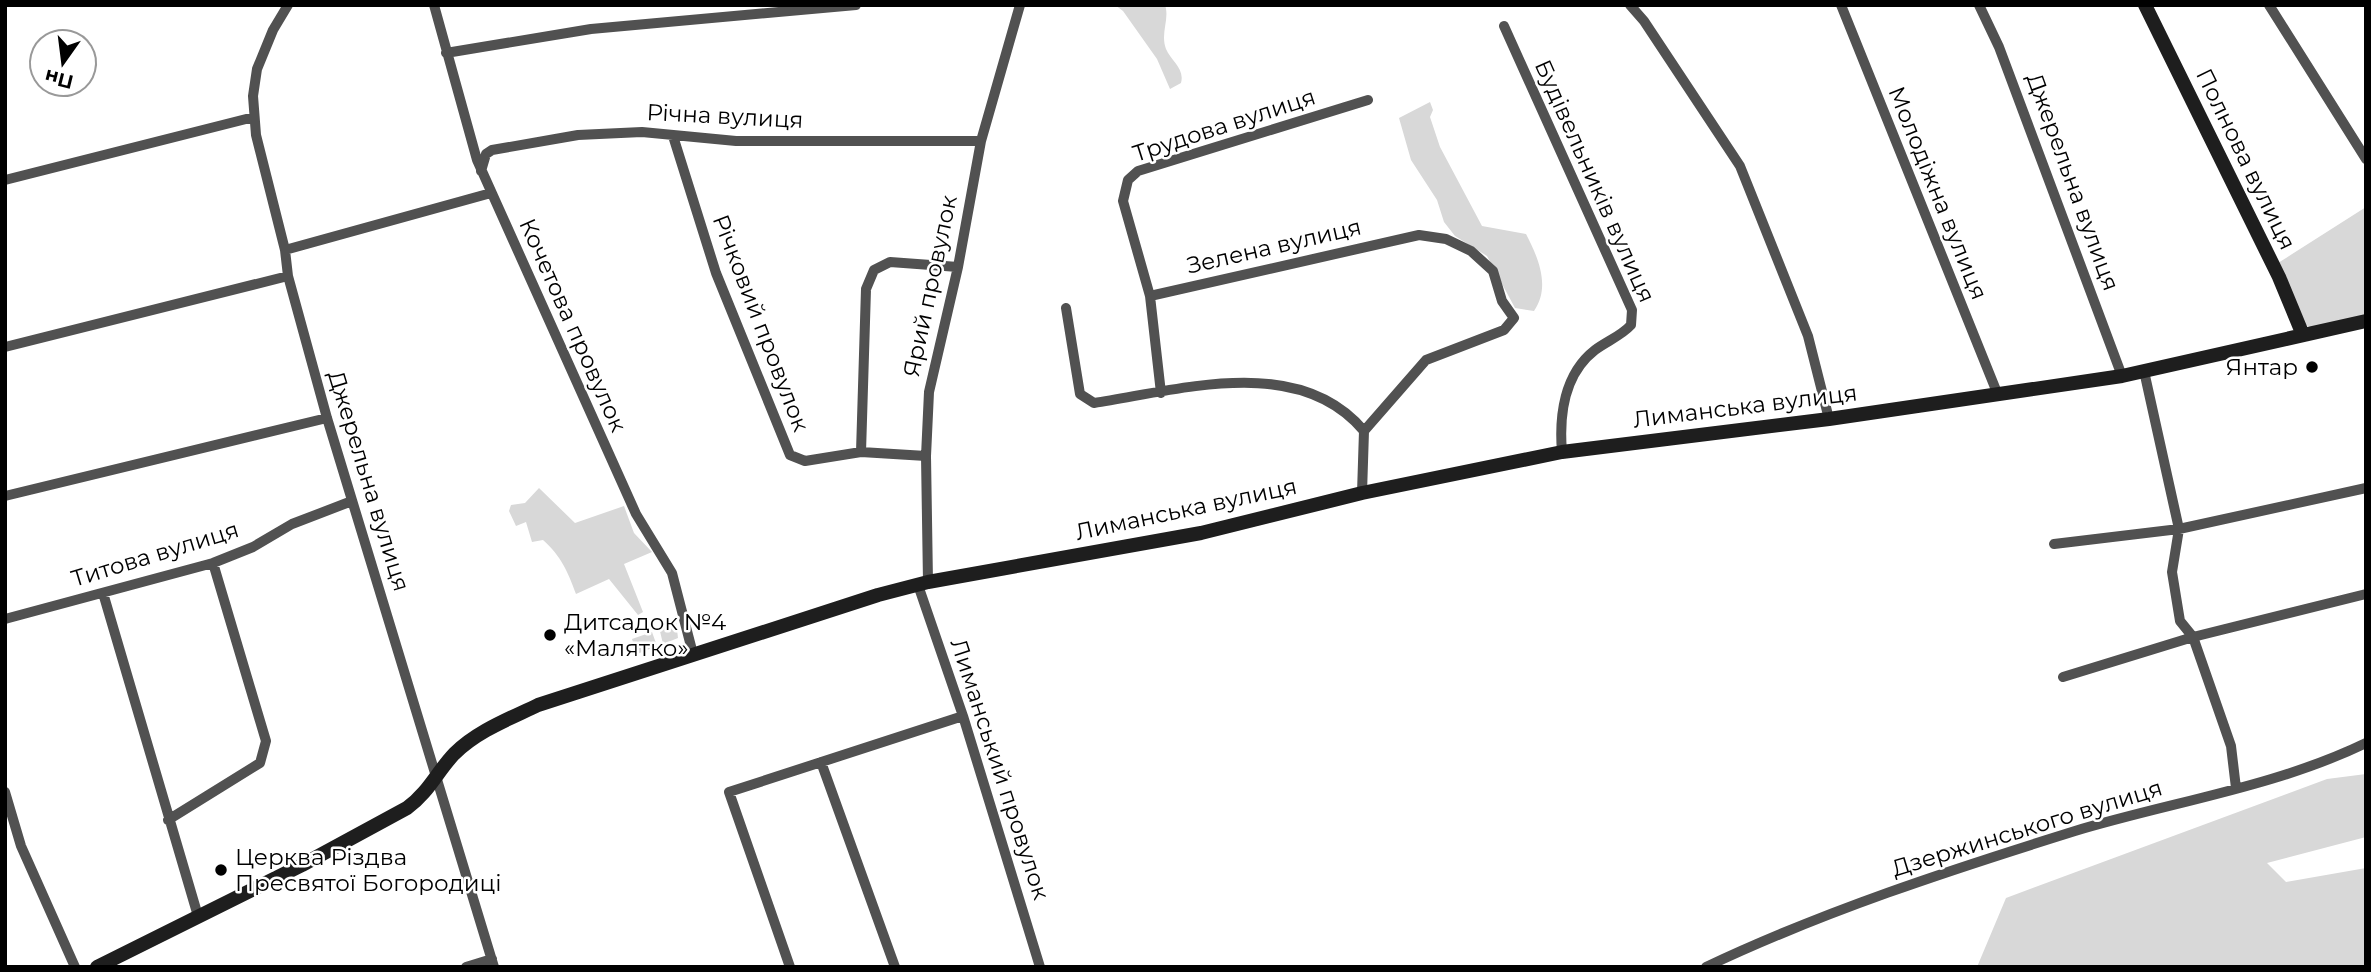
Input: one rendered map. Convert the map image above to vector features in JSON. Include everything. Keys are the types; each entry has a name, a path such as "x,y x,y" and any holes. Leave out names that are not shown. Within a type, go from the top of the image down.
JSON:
{"street":[{"name":"Джерельна вулиця","path":"288,5 273,30 257,69 254,117 285,250 288,276 327,418 493,963"},
{"name":"Кочетова провулок","path":"435,5 446,53 481,170 636,514 672,573 693,654"},
{"path":"446,53 591,29 856,5"},
{"name":"Ярий провулок","path":"923,584 929,392 958,267 981,141 1020,5"},
{"path":"1630,5 1644,21 1740,166 1808,336 1829,419"},
{"name":"Молодіжна вулиця","path":"1840,5 1998,395"},
{"name":"Джерельна вулиця","path":"1979,5 2000,47 2122,376"},
{"name":"Полнова вулиця","path":"2145,5 2279,277 2303,335"},
{"path":"2269,5 2366,159"},
{"name":"Будівельників вулиця","path":"1504,26 1632,310 1631,324 1580,364 1569,383 1562,416 1562,453"},
{"name":"Трудова вулиця","path":"1150,296 1124,201 1128,180 1138,171 1368,100"},
{"path":"5,180 254,117"},
{"name":"Річна вулиця","path":"481,170 486,154 492,150 578,135 642,132 736,141 981,141"},
{"name":"Річковий провулок","path":"673,136 716,273 790,455 805,461 861,452 926,456"},
{"path":"285,250 491,193"},
{"name":"Зелена вулиця","path":"1150,296 1419,235 1446,239 1471,251 1493,271 1502,301 1514,318 1504,330 1426,360 1364,431"},
{"path":"861,452 866,289 874,270 890,262 958,267"},
{"path":"5,347 288,276"},
{"path":"1150,296 1161,393"},
{"path":"1066,308 1080,394 1086,401 1094,403 1267,381 1325,399 1350,414 1364,431 1362,493"},
{"name":"Лиманська вулиця","path":"97,967 408,808 422,797 464,745 497,724 538,705 693,654 923,584 1201,533 1362,493 1562,453 1829,419 2122,376 2366,321"},
{"path":"2144,372 2179,529 2172,572 2180,621 2193,637 2231,746 2236,788"},
{"path":"5,496 327,418"},
{"path":"2054,544 2179,529 2366,488"},
{"name":"Титова вулиця","path":"5,619 213,563 253,547 292,524 352,501"},
{"path":"169,820 260,763 266,741 213,563"},
{"name":"Лиманський провулок","path":"923,584 1041,967"},
{"path":"103,593 198,916"},
{"path":"2063,677 2193,637 2366,594"},
{"path":"790,967 729,792 963,716"},
{"name":"Дзержинського вулиця","path":"1706,967 1766,938 1896,889 2076,831 2236,788 2334,757 2366,743"},
{"path":"821,762 895,967"},
{"path":"5,792 21,846 75,967"},
{"path":"466,967 493,963"}],"shaded area":[{"path":"1115,5 1165,5 1164,43 1181,73 1181,83 1170,89 1157,59 1123,11"},
{"path":"1430,102 1433,110 1430,117 1440,147 1482,226 1526,234 1541,272 1542,292 1534,311 1515,308 1487,256 1455,236 1444,222 1437,200 1411,160 1399,118"},
{"path":"2366,207 2366,317 2312,328 2306,325 2278,263"},
{"path":"539,488 575,523 624,506 634,533 652,552 624,564 643,612 638,615 609,579 576,594 567,571 555,552 543,540 532,542 526,522 516,526 509,511 511,505 525,503"},
{"path":"676,621 678,638 663,644 659,627"},
{"path":"652,632 657,646 637,654 632,639"},
{"path":"2366,774 2366,837 2267,863 2286,882 2366,868 2366,967 1977,967 2006,898 2327,779"}],"place":[{"name":"Янтар","path":"2312,367"},
{"name":"Дитсадок №4 «Малятко»","path":"550,635"},
{"name":"Церква Різдва Пресвятої Богородиці","path":"221,870"}]}
